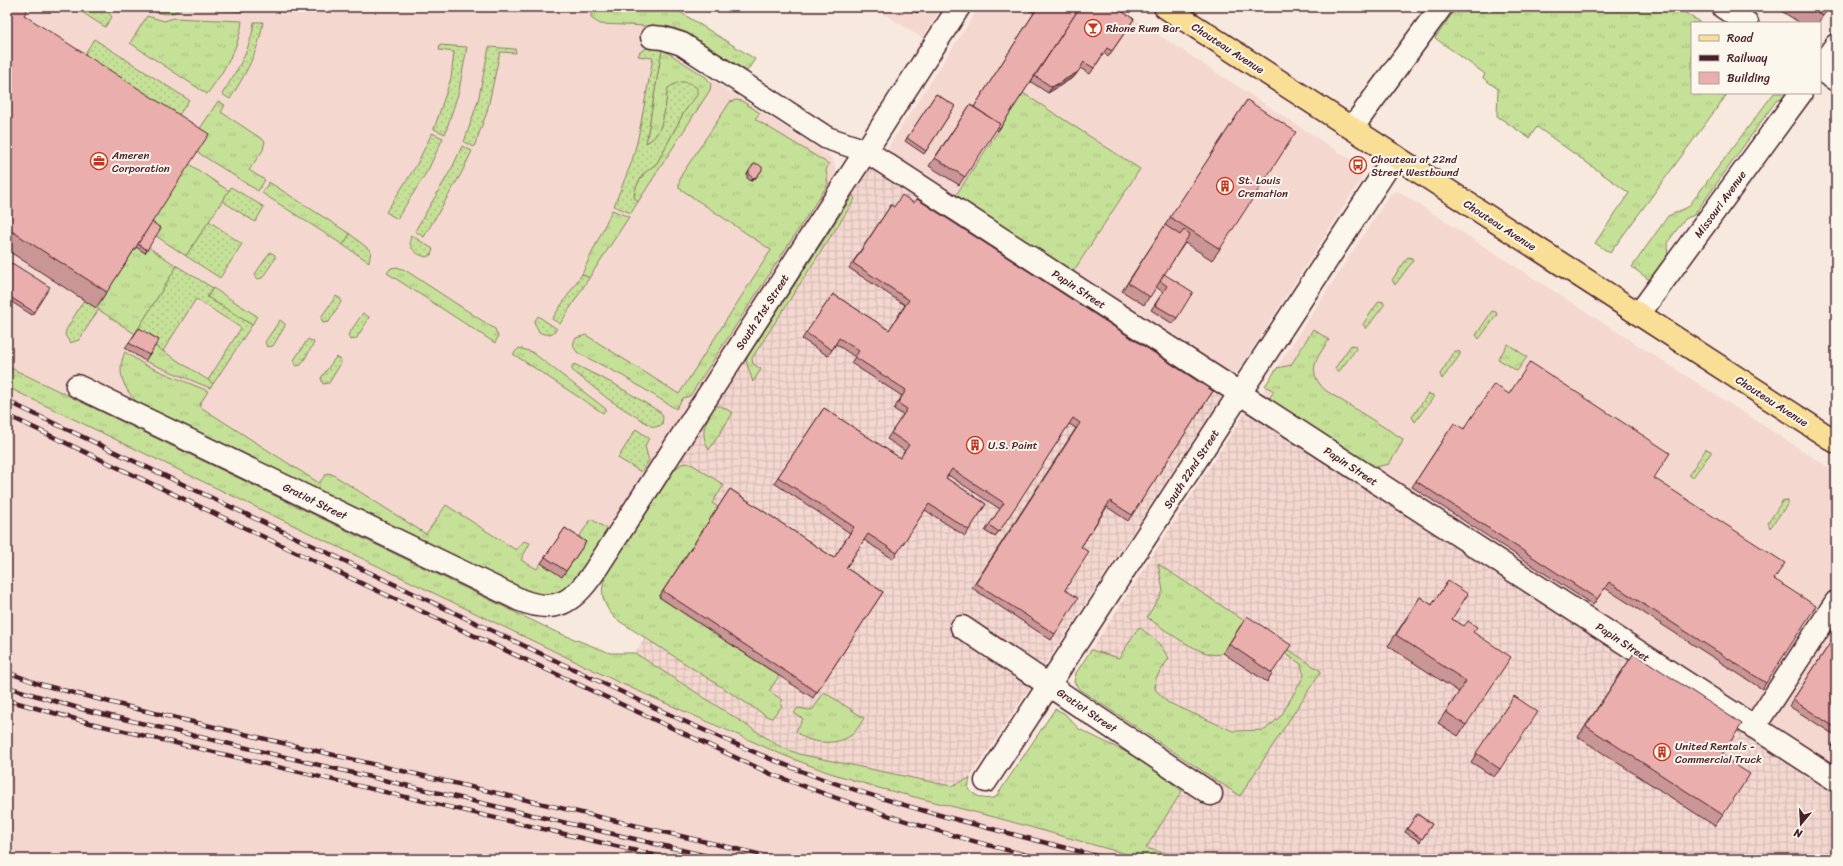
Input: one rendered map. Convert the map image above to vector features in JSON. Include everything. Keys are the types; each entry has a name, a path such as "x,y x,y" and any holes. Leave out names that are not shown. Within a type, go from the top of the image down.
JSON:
{"main road":[{"name":"Chouteau Avenue","path":"1165,7 1836,442"}],"street":[{"name":"South 21st Street","path":"556,606 571,598 590,578 959,7"},
{"path":"1352,128 1441,7"},
{"path":"1723,7 1746,22"},
{"name":"Papin Street","path":"652,37 663,38 682,44 827,138 866,151 1836,780"},
{"path":"1821,68 1836,46"},
{"path":"1821,70 1836,80"},
{"name":"Missouri Avenue","path":"1639,314 1800,94"},
{"name":"South 22nd Street","path":"986,781 1395,156"},
{"name":"Gratiot Street","path":"77,386 520,600 534,605 556,606"},
{"path":"1754,727 1836,602"},
{"name":"Gratiot Street","path":"962,627 1211,794"}],"shaded area":[{"path":"7,7 661,7 658,46 829,155 834,162 836,169 835,178 584,569 568,585 550,594 525,591 137,402 77,375 65,394 7,366"},
{"path":"873,7 942,7 922,38"},
{"path":"979,7 1116,7 1365,169 1361,180 1238,371 1231,373 1226,372 888,153 890,144"},
{"path":"868,169 873,169 1216,390 1220,395 1220,400 970,778 951,786 799,754 779,746 635,653 645,637 616,619 609,612 603,600 602,590 604,579 608,572"},
{"path":"1398,191 1836,472 1836,769 1264,396 1264,387 1390,194"},
{"path":"7,387 620,683 733,734 827,772 879,788 994,817 1144,859 7,859"},
{"path":"1245,413 1253,413 1836,793 1836,859 1186,859 1146,848 1197,767 1079,689 1074,682 1076,673"}],"green space":[{"path":"87,7 104,7 112,17 105,27 77,9"},
{"path":"158,7 182,7 176,12 163,14 155,12"},
{"path":"190,7 244,7 244,12"},
{"path":"491,7 516,7 516,12 491,11"},
{"path":"672,7 755,59 747,71 685,32 671,27 600,24 591,18 591,8"},
{"path":"1457,7 1676,7 1699,22 1691,22 1691,94 1727,94 1610,253 1595,243 1629,193 1537,127 1529,138 1497,116 1498,89 1483,78 1485,74 1435,38"},
{"path":"147,16 164,21 174,18 242,21 238,41 234,51 207,94 130,43"},
{"path":"254,22 263,22 255,53 230,99 222,94 247,51"},
{"path":"94,39 189,100 177,118 83,57"},
{"path":"440,45 467,47 459,91 445,134 434,129 451,78 454,52 439,50"},
{"path":"489,47 515,49 516,53 500,52 487,112 474,147 464,142 478,101"},
{"path":"649,47 662,49 646,143 652,139 661,127 668,88 680,82 686,82 697,88 697,95 684,112 657,163 643,174 636,187 634,197 638,202 631,213 614,206 632,161 638,138 653,58 638,56 640,52"},
{"path":"662,49 706,77 711,84 710,90 638,202 634,197 636,187 643,174 657,163 684,112 697,95 668,88 665,111 661,126 652,139 646,143"},
{"path":"1023,93 1140,169 1073,272 956,195"},
{"path":"1773,94 1789,94 1786,98 1776,101 1694,215 1685,219 1667,243 1668,261 1652,282 1632,267 1668,216 1688,207"},
{"path":"736,100 742,101 760,113 755,119 829,164 826,170 828,184 690,396 683,398 676,409 623,376 578,353 574,347 574,342 576,338 586,335 679,394 771,250 679,188 679,182 682,174 730,102"},
{"path":"218,101 225,105 221,112 265,141 263,150 249,170 265,180 258,191 197,152 190,144"},
{"path":"432,133 443,138 428,170 397,219 386,212 416,166"},
{"path":"462,146 472,151 461,174 424,237 415,231 453,166"},
{"path":"189,164 229,191 186,256 156,236 149,225"},
{"path":"269,182 350,234 343,245 262,193"},
{"path":"231,187 264,207 255,222 222,201"},
{"path":"853,195 855,199 752,358 753,364 761,369 753,382 746,361 748,356"},
{"path":"612,210 629,217 589,278 582,274"},
{"path":"209,221 242,244 220,278 186,256"},
{"path":"350,234 371,251 369,262 343,245"},
{"path":"411,235 433,249 431,255 426,257 415,252 410,243"},
{"path":"136,247 148,247 177,266 135,334 96,308"},
{"path":"270,252 275,255 275,259 262,278 257,279 255,274"},
{"path":"1408,257 1412,258 1413,261 1395,285 1392,280"},
{"path":"177,266 213,288 207,297 252,325 213,384 208,380 241,328 196,299 163,351 135,334"},
{"path":"397,267 405,270 495,329 498,337 495,343 387,273 391,268"},
{"path":"582,274 589,278 560,324 552,319"},
{"path":"213,288 257,316 252,325 207,297"},
{"path":"336,296 341,299 341,302 329,322 323,323 321,317"},
{"path":"84,300 99,309 79,340 70,343 65,335 66,330"},
{"path":"1379,301 1384,302 1384,305 1366,329 1363,324"},
{"path":"1492,311 1496,312 1497,315 1479,339 1476,335"},
{"path":"363,313 369,317 368,320 356,339 350,340 348,335"},
{"path":"538,316 557,329 553,333 549,334 539,332 534,322"},
{"path":"280,320 285,324 285,326 273,346 267,347 265,342"},
{"path":"1313,329 1329,340 1320,353 1315,365 1314,371 1319,383 1325,390 1403,439 1389,464 1376,467 1370,465 1269,399 1274,391 1265,386 1277,368 1291,365"},
{"path":"308,339 314,342 313,345 301,365 296,366 294,360"},
{"path":"1508,344 1527,357 1517,371 1498,359"},
{"path":"1351,345 1355,346 1356,349 1338,373 1335,368"},
{"path":"155,346 213,384 210,388 145,361"},
{"path":"519,348 532,352 606,409 603,413 513,354"},
{"path":"1455,351 1460,352 1460,355 1442,379 1440,374"},
{"path":"125,352 145,365 208,391 199,406 319,483 327,473 332,474 426,534 446,505 516,550 524,541 530,543 521,560 537,569 541,563 575,543 591,519 609,530 585,569 569,585 560,591 547,595 525,591 137,402 128,391 122,379 121,366"},
{"path":"336,357 341,360 341,363 329,383 323,384 321,378"},
{"path":"574,364 616,385 660,412 663,417 662,425 655,427 651,426 608,399 572,370 572,366"},
{"path":"7,366 554,631 610,653 635,653 779,746 799,754 951,786 970,778 968,789 981,798 988,799 996,797 1055,709 1064,713 1079,729 1142,760 1182,791 1146,848 1186,859 1144,859 994,817 879,788 827,772 783,755 620,683 7,387"},
{"path":"1428,394 1433,395 1433,398 1415,422 1412,417"},
{"path":"715,406 721,406 733,413 709,450 704,438 704,427"},
{"path":"636,429 649,438 645,446 649,461 641,472 618,458"},
{"path":"1706,449 1711,451 1711,453 1693,477 1690,476 1690,473"},
{"path":"687,463 693,465 724,485 712,503 718,507 659,597 779,676 769,691 783,700 780,704 782,706 772,718 768,717 616,619 607,608 603,597 603,585 608,572 675,469 681,464"},
{"path":"1783,500 1788,501 1788,504 1770,528 1768,523"},
{"path":"1158,564 1321,671 1240,796 1079,689 1074,682 1076,673 1091,650 1119,658 1139,627 1158,642 1169,658 1156,678 1155,689 1167,702 1233,731 1265,730 1281,716 1304,676 1301,664 1241,625 1224,651 1215,655 1195,648 1162,628 1147,617 1163,591"},
{"path":"824,692 864,718 850,736 837,741 822,742 807,739 796,731 803,719 794,713 798,708 809,710 813,709"}],"building":[{"name":"Ameren Corporation","path":"7,7 29,7 24,15 209,134 107,292 7,228"},
{"path":"914,7 921,7 919,10"},
{"path":"1031,7 1080,7 1000,128 998,126 1000,124 974,107 1036,10"},
{"path":"1080,7 1115,7 1134,19 1112,51 1107,48 1094,68 1084,62 1078,72 1052,87 1035,76"},
{"path":"1810,7 1829,7 1823,16"},
{"path":"936,94 955,106 926,151 907,138"},
{"name":"St. Louis Cremation","path":"1247,100 1296,132 1220,249 1170,217"},
{"path":"970,105 1000,124 965,177 935,158"},
{"path":"754,164 758,164 762,167 762,170 756,177 753,178 749,175 749,171"},
{"name":"U.S. Paint","path":"902,195 914,203 917,199 1213,391 1132,515 1110,501 1081,547 1089,552 1065,590 1078,598 1055,634 976,583 1080,423 1073,418 999,532 989,525 1004,503 952,469 946,478 986,504 969,530 929,504 897,553 868,534 846,568 883,592 817,692 663,591 730,489 834,558 854,527 778,477 824,408 900,458 909,445 891,433 907,409 898,403 906,390 855,357 859,351 839,338 832,350 806,333 833,294 889,330 909,300 853,263 891,205 894,207"},
{"path":"152,222 161,228 147,250 138,244"},
{"path":"1165,225 1180,235 1184,230 1190,234 1150,297 1128,283"},
{"path":"12,263 50,287 34,312 7,295 7,271"},
{"path":"1164,274 1193,292 1177,318 1155,305 1167,286 1160,281"},
{"path":"139,328 159,340 149,355 129,343"},
{"path":"1530,362 1670,453 1654,478 1785,563 1774,579 1816,606 1766,683 1609,582 1597,599 1416,481 1454,423 1464,429 1494,384 1509,394"},
{"path":"565,528 586,542 566,571 545,557"},
{"path":"1448,581 1468,594 1452,619 1464,626 1468,621 1477,627 1473,632 1511,657 1466,725 1446,712 1466,681 1396,635 1420,597 1432,605"},
{"path":"1247,616 1291,645 1272,673 1229,644"},
{"path":"1836,634 1836,728 1793,700"},
{"name":"United Rentals - Commercial Truck","path":"1634,653 1742,724 1721,756 1750,774 1723,815 1586,726"},
{"path":"1514,696 1538,712 1500,769 1476,753"},
{"path":"1417,814 1432,824 1422,839 1407,829"}],"railway":[{"path":"7,401 664,712 759,754 817,777 889,800 962,821 1108,859"},
{"path":"7,415 363,584 771,774 838,799 906,821 1043,859"},
{"path":"7,672 39,684 133,708 779,859"},
{"path":"7,687 85,710 720,859"},
{"path":"7,700 90,723 671,859"}],"place":[{"name":"Rhone Rum Bar","path":"1093,28"},
{"name":"Ameren Corporation","path":"99,161"},
{"name":"Chouteau at 22nd Street Westbound","path":"1358,165"},
{"name":"St. Louis Cremation","path":"1225,186"},
{"name":"U.S. Paint","path":"975,445"},
{"name":"United Rentals - Commercial Truck","path":"1662,752"}]}
